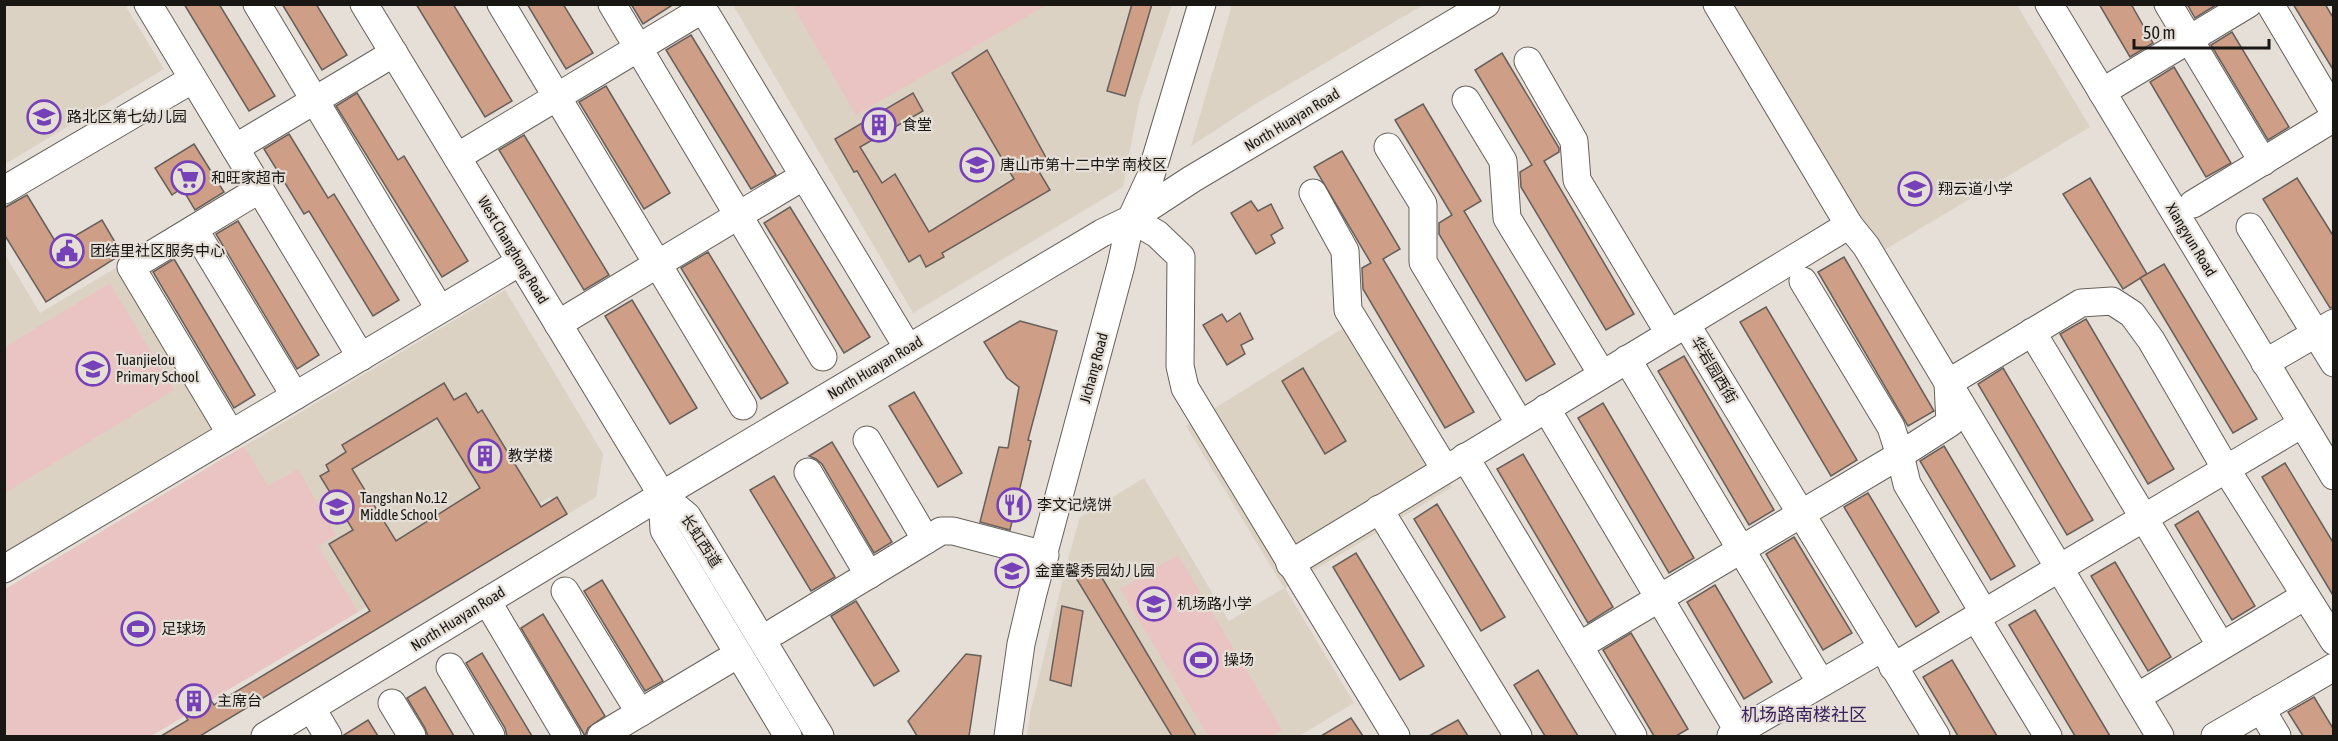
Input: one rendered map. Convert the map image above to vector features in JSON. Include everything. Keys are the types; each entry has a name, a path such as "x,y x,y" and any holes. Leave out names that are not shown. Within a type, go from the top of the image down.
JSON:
{"street":[{"path":"148,4 361,357"},
{"path":"257,4 439,308"},
{"name":"West Changhong Road","path":"364,4 662,495"},
{"path":"501,4 743,406"},
{"path":"612,4 823,357"},
{"name":"Jichang Road","path":"1008,736 1021,644 1122,265 1131,219 1150,178 1202,4"},
{"name":"North Huayan Road","path":"265,736 662,495 1102,233 1131,219 1192,179 1486,4"},
{"path":"1717,4 1849,225 1866,246 2160,736"},
{"name":"Xiangyun Road","path":"2049,4 2334,476"},
{"path":"2168,4 2263,162"},
{"path":"2102,92 2248,4"},
{"path":"2270,4 2334,112"},
{"path":"457,157 638,48 701,7 908,348"},
{"path":"235,148 394,53"},
{"path":"1290,564 1678,328 1576,180 1574,141 1528,61"},
{"path":"4,190 193,79"},
{"path":"1466,100 1503,161 1507,218 1602,374"},
{"path":"2193,204 2334,118"},
{"path":"1388,147 1423,204 1423,262 1520,424"},
{"path":"558,324 804,176"},
{"path":"231,434 130,267 260,189"},
{"path":"1313,193 1345,251 1348,310 1579,646 1634,736"},
{"path":"1131,219 1157,234 1181,257 1180,366 1185,388 1395,736"},
{"name":"华岩园西街","path":"1849,225 1678,328 1801,514 1935,736"},
{"path":"2250,227 2324,328 2334,363"},
{"path":"195,229 295,396"},
{"path":"4,569 361,357 439,308 520,262"},
{"path":"1803,281 1891,427 1907,484 2048,736"},
{"path":"1948,383 2081,303 2112,301 2132,314 2151,340 2226,469 2334,641"},
{"path":"2265,363 2324,328"},
{"path":"2032,332 2221,646"},
{"path":"1627,359 1821,683"},
{"path":"1579,646 1950,423 1948,383"},
{"path":"1546,408 1660,598 1735,734 1821,683 1888,657 1980,615 2302,424"},
{"path":"867,440 926,540"},
{"path":"808,472 869,575"},
{"path":"769,736 654,537 662,495 699,509 839,736"},
{"name":"长虹西道","path":"662,495 664,530 788,736"},
{"name":"长虹西道","path":"662,495 687,516 820,736"},
{"path":"1379,509 1518,736"},
{"path":"776,631 941,531 953,531 1045,555"},
{"path":"566,591 640,713"},
{"path":"2137,697 2305,596"},
{"path":"487,601 567,736"},
{"path":"601,736 725,662"},
{"path":"450,667 491,736"},
{"path":"2215,736 2334,667"},
{"path":"392,703 412,736"},
{"path":"312,709 328,736"},
{"path":"2261,709 2277,736"}],"shaded area":[{"path":"1232,4 1423,5 1254,105 1191,146"},
{"name":"路北区第七幼儿园","path":"4,5 125,5 164,69 5,164"},
{"name":"唐山市第十二中学 南校区","path":"733,5 1172,5 1139,103 1123,187 913,313"},
{"path":"792,5 1047,5 856,115"},
{"name":"翔云道小学","path":"1732,5 2017,5 2090,127 1881,252"},
{"name":"Tuanjielou Primary School","path":"4,253 40,313 119,266 216,426 5,553"},
{"path":"110,283 174,390 5,493 5,347"},
{"name":"Tangshan No.12 Middle School","path":"505,290 603,454 596,497 563,517 550,497 151,736 5,736 4,590"},
{"path":"1353,322 1452,487 1285,588 1354,703 1299,736 1027,736 1030,714 1080,517 1144,478 1229,621 1284,588 1186,426"},
{"path":"244,446 268,486 298,469 336,535 318,546 358,612 151,736 5,736 4,590"},
{"name":"操场","path":"1178,555 1282,730 1271,736 1208,736 1120,589"}],"building":[{"path":"184,4 219,4 275,96 249,111"},
{"path":"282,4 316,4 347,55 322,70"},
{"path":"416,4 453,4 512,101 485,117"},
{"path":"527,4 563,4 593,53 566,69"},
{"path":"631,4 674,4 643,24"},
{"path":"1132,4 1152,4 1125,96 1107,91"},
{"path":"2099,4 2131,4 2153,43 2130,57"},
{"path":"2187,4 2215,4 2216,5 2195,18"},
{"path":"2293,4 2325,4 2334,19 2334,71"},
{"path":"2232,32 2289,127 2268,140 2211,45"},
{"path":"691,35 776,175 751,189 666,50"},
{"path":"987,50 1049,163 1038,170 1050,190 942,253 944,257 926,267 920,255 909,262 857,171 854,172 835,139 913,93 923,111 860,147 882,183 895,174 929,232 1014,179 952,73"},
{"path":"1502,53 1559,148 1559,152 1544,161 1634,314 1606,330 1521,187 1520,172 1532,165 1475,70"},
{"path":"2174,67 2231,163 2206,177 2150,82"},
{"path":"606,86 670,193 644,209 579,102"},
{"path":"357,93 398,160 404,156 468,261 442,277 336,106"},
{"path":"1423,104 1481,201 1464,211 1555,364 1526,381 1439,234 1439,223 1452,215 1395,120"},
{"path":"289,134 328,198 334,194 399,300 373,316 309,211 304,214 264,149"},
{"path":"524,135 609,275 584,290 499,150"},
{"name":"和旺家超市","path":"194,144 224,192 195,210 182,188 172,195 155,168"},
{"path":"1342,151 1400,249 1383,259 1474,412 1445,428 1363,289 1362,268 1371,263 1314,167"},
{"path":"2090,178 2147,274 2123,289 2063,194"},
{"path":"2297,178 2334,237 2334,307 2330,308 2263,199"},
{"name":"团结里社区服务中心","path":"27,195 58,246 102,220 122,254 46,302 4,234 4,208"},
{"path":"1251,201 1258,211 1271,204 1283,228 1271,235 1275,243 1256,254 1231,213"},
{"path":"790,207 870,337 844,353 764,223"},
{"path":"238,221 319,355 297,369 216,234"},
{"path":"708,252 788,383 761,399 681,268"},
{"path":"1844,257 1934,411 1908,426 1818,272"},
{"path":"174,259 255,395 234,408 153,272"},
{"path":"2164,264 2257,419 2233,433 2140,278"},
{"path":"632,300 697,408 670,424 605,316"},
{"path":"1766,307 1857,460 1831,476 1740,322"},
{"path":"1240,313 1253,339 1241,345 1245,354 1227,365 1203,325 1222,314 1227,322"},
{"path":"2086,319 2174,469 2148,484 2060,334"},
{"path":"1020,321 1057,331 1028,440 1031,441 1010,530 980,522 999,447 1008,448 1019,387 1007,378 984,342"},
{"path":"1684,356 1774,510 1749,525 1658,371"},
{"path":"1303,368 1346,441 1325,454 1282,381"},
{"path":"2003,368 2093,520 2067,535 1978,384"},
{"path":"444,383 454,400 466,393 478,413 482,410 541,507 557,497 567,514 200,736 161,736 188,720 176,700 201,685 214,705 370,611 329,544 353,530 320,476 329,471 326,465 346,452 342,445","holes":["437,418 480,488 396,541 352,469"]},
{"path":"914,392 962,473 938,487 889,406"},
{"path":"1603,403 1694,558 1669,573 1578,418"},
{"path":"832,442 892,542 874,553 822,464 809,456"},
{"path":"1944,446 2015,566 1991,580 1920,461"},
{"path":"1523,454 1613,607 1588,623 1497,469"},
{"path":"2285,463 2334,544 2334,597 2262,477"},
{"path":"774,476 835,577 811,591 750,490"},
{"path":"1868,493 1939,612 1916,627 1844,507"},
{"path":"1437,504 1505,617 1481,631 1414,519"},
{"path":"2198,511 2255,606 2232,620 2175,525"},
{"path":"1794,537 1852,633 1823,650 1766,554"},
{"path":"1356,553 1424,666 1400,680 1333,567"},
{"path":"2115,562 2171,657 2148,671 2091,576"},
{"path":"1095,566 1196,736 1172,736 1076,578"},
{"path":"602,580 663,681 645,691 584,591"},
{"path":"1715,585 1772,682 1744,699 1687,602"},
{"path":"856,601 899,671 874,686 831,616"},
{"path":"1062,606 1083,611 1071,686 1050,680"},
{"path":"2035,610 2110,736 2075,736 2009,625"},
{"path":"543,614 605,716 588,728 585,736 521,628"},
{"path":"1631,633 1688,729 1676,736 1654,736 1603,650"},
{"path":"482,653 532,736 507,736 505,728 466,663"},
{"path":"966,654 981,656 969,736 917,736 908,721"},
{"path":"1952,660 1997,736 1958,736 1923,677"},
{"path":"1538,670 1578,736 1545,736 1514,685"},
{"path":"425,687 454,736 428,736 407,698"},
{"path":"2314,697 2334,730 2334,736 2303,736 2288,712"},
{"path":"1351,718 1363,736 1321,736"},
{"path":"368,720 378,736 344,736 344,735"},
{"path":"1458,720 1468,736 1429,736"}],"place":[{"name":"路北区第七幼儿园","path":"44,117"},
{"name":"食堂","path":"879,125"},
{"name":"唐山市第十二中学 南校区","path":"977,165"},
{"name":"和旺家超市","path":"188,178"},
{"name":"翔云道小学","path":"1915,189"},
{"name":"团结里社区服务中心","path":"67,251"},
{"name":"Tuanjielou Primary School","path":"93,369"},
{"name":"教学楼","path":"485,456"},
{"name":"李文记烧饼","path":"1014,505"},
{"name":"Tangshan No.12 Middle School","path":"337,507"},
{"name":"金童馨秀园幼儿园","path":"1012,571"},
{"name":"机场路小学","path":"1154,604"},
{"name":"足球场","path":"138,629"},
{"name":"操场","path":"1201,660"},
{"name":"主席台","path":"194,701"}],"district":[{"name":"机场路南楼社区","path":"1804,715"}]}
